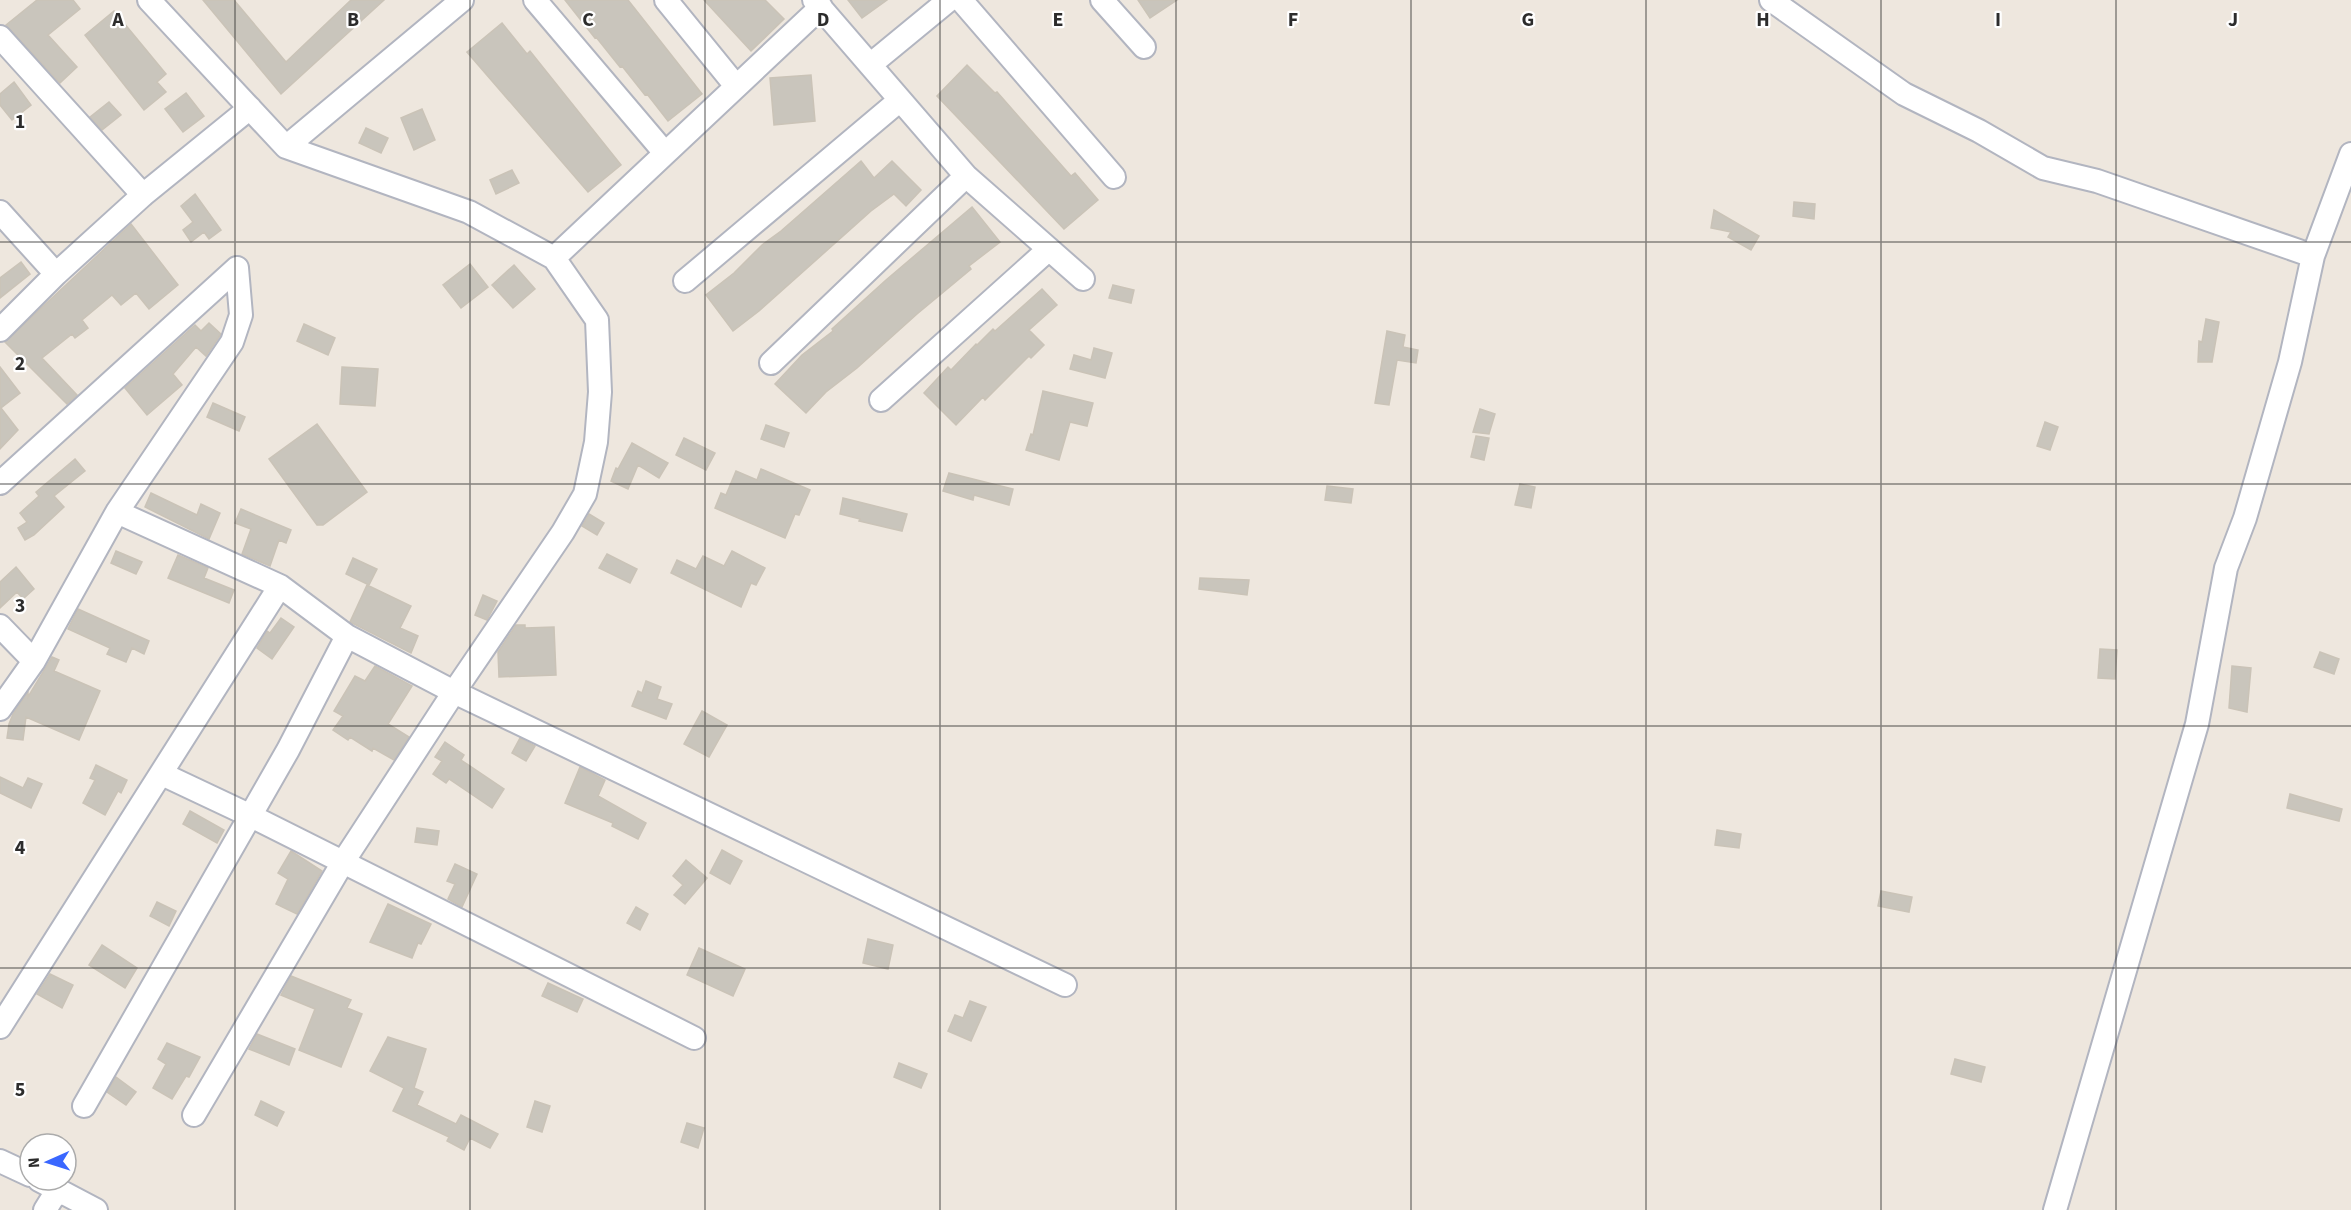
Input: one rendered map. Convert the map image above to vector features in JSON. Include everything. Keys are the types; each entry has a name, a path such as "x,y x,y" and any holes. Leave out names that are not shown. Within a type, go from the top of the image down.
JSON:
{"street":[{"path":"149,0 286,147 469,212 554,258 597,320 600,392 596,442 585,494 563,532 454,692 343,862 194,1115"},
{"path":"286,147 462,0"},
{"path":"534,0 665,153"},
{"path":"666,0 736,86"},
{"path":"870,64 949,0"},
{"path":"961,0 1114,177"},
{"path":"1771,0 1904,94 1979,131 2043,168 2097,180 2313,256"},
{"path":"1104,1 1144,47"},
{"path":"554,258 736,86 817,3 966,176 1083,279"},
{"path":"0,38 143,195"},
{"path":"685,281 900,100"},
{"path":"0,330 56,274 143,195 250,108"},
{"path":"2055,1210 2197,724 2226,568 2245,518 2290,363 2313,256 2351,154"},
{"path":"771,363 966,176"},
{"path":"0,212 56,274"},
{"path":"881,400 1049,249"},
{"path":"0,483 237,268 241,315 232,342 117,512 34,661 0,709"},
{"path":"117,512 280,586 347,636 454,692 1065,985"},
{"path":"0,1027 280,586"},
{"path":"0,626 34,661"},
{"path":"84,1106 288,750 347,636"},
{"path":"162,774 251,816 694,1038"},
{"path":"0,1161 18,1169"},
{"path":"2070,1161 2073,1210"},
{"path":"45,1210 48,1192"},
{"path":"62,1192 96,1210"}],"building":[{"path":"37,0 73,0 80,9 48,35 77,67 60,83 6,25"},
{"path":"203,0 234,0 286,62 351,0 384,0 281,94"},
{"path":"565,0 628,0 702,94 668,121"},
{"path":"704,0 765,0 784,19 751,51"},
{"path":"848,0 887,0 862,18"},
{"path":"1138,0 1177,0 1150,18"},
{"path":"114,11 166,74 157,82 166,92 144,110 85,35"},
{"path":"502,23 527,54 530,51 621,165 588,192 467,52"},
{"path":"967,65 995,93 997,92 1071,176 1075,173 1098,200 1064,229 937,96"},
{"path":"811,75 815,121 774,125 770,78"},
{"path":"14,82 31,105 12,120 0,105 0,94"},
{"path":"186,93 204,116 183,132 165,109"},
{"path":"109,102 121,115 102,130 90,117"},
{"path":"422,109 435,140 414,150 401,118"},
{"path":"366,128 388,138 381,153 359,143"},
{"path":"861,161 874,178 892,161 921,190 906,206 894,194 871,211 759,311 733,331 706,295"},
{"path":"512,170 519,183 496,194 490,180"},
{"path":"195,194 221,230 209,239 204,232 191,242 183,230 193,222 181,206"},
{"path":"1794,202 1815,204 1814,219 1793,216"},
{"path":"972,207 1000,242 969,266 971,269 826,392 806,413 775,384 802,355 833,331 832,329 886,280"},
{"path":"1714,210 1759,236 1751,250 1728,237 1731,232 1711,228"},
{"path":"131,224 178,285 149,309 136,293 121,305 112,295 82,320 88,328 75,338 72,334 42,358 77,395 67,404 5,342"},
{"path":"21,262 30,274 0,298 0,278"},
{"path":"470,264 488,287 461,308 443,285"},
{"path":"514,265 535,289 513,308 492,285"},
{"path":"1113,285 1134,290 1131,303 1109,298"},
{"path":"1042,289 1057,305 1029,330 1044,345 1031,358 1029,356 985,400 983,397 956,425 924,393 948,367 951,370 976,344 993,329 995,331"},
{"path":"2206,319 2219,322 2212,362 2198,362 2199,341 2202,342"},
{"path":"209,323 221,334 206,356 196,347 173,374 182,385 147,415 125,388 195,325 201,331"},
{"path":"304,324 335,338 328,355 297,341"},
{"path":"1387,331 1405,335 1403,347 1418,350 1416,363 1397,360 1389,405 1375,403"},
{"path":"1094,348 1112,353 1105,378 1070,369 1074,355 1091,360"},
{"path":"0,367 20,393 1,408 18,430 0,449"},
{"path":"342,367 378,369 375,406 340,404"},
{"path":"1043,391 1093,403 1087,426 1070,422 1059,460 1026,450 1031,434 1033,435"},
{"path":"213,403 245,417 239,431 207,417"},
{"path":"1480,409 1495,414 1489,434 1473,432"},
{"path":"2045,422 2058,427 2050,450 2037,446"},
{"path":"317,424 367,492 323,525 317,525 269,459"},
{"path":"766,425 789,433 784,447 761,439"},
{"path":"1476,436 1489,438 1484,460 1471,457"},
{"path":"684,438 715,453 706,470 676,455"},
{"path":"632,443 668,463 659,478 638,465 628,489 611,481 616,468 618,469"},
{"path":"75,459 85,471 54,496 64,507 34,535 25,540 18,528 27,522 20,513 39,496 36,492"},
{"path":"761,469 810,490 799,515 795,514 785,538 715,508 721,493 726,495 736,471 757,480"},
{"path":"949,473 1013,489 1009,505 974,495 973,500 943,491"},
{"path":"1520,484 1535,487 1531,508 1515,505"},
{"path":"1327,486 1353,489 1351,503 1325,500"},
{"path":"151,493 197,515 201,504 220,513 209,539 145,507"},
{"path":"843,498 907,514 902,531 840,514"},
{"path":"241,509 291,530 286,543 279,540 270,566 242,554 251,529 235,523"},
{"path":"589,514 604,523 597,535 582,526"},
{"path":"116,551 142,562 136,574 111,563"},
{"path":"732,551 765,568 756,585 751,583 741,607 671,573 677,560 696,569 703,556 724,566"},
{"path":"607,554 637,569 630,583 599,568"},
{"path":"178,555 208,568 204,578 234,590 229,603 168,578"},
{"path":"353,558 377,569 369,585 346,574"},
{"path":"16,567 34,589 23,599 17,592 0,608 0,582"},
{"path":"1200,578 1249,580 1247,595 1199,589"},
{"path":"367,585 411,606 400,628 418,636 411,653 350,622"},
{"path":"483,595 497,601 487,620 475,615"},
{"path":"78,609 149,641 144,654 132,648 126,662 107,654 110,648 68,629"},
{"path":"281,618 294,627 272,659 257,648 267,631 270,633"},
{"path":"516,625 525,625 525,628 554,627 556,675 499,677 498,652"},
{"path":"2100,649 2117,650 2115,679 2098,678"},
{"path":"2320,652 2339,659 2334,674 2314,667"},
{"path":"52,657 59,660 54,671 100,691 79,740 26,717 23,740 7,738 13,714 28,692 28,697"},
{"path":"375,666 412,686 388,724 409,737 394,760 373,748 372,751 350,737 348,740 333,730 343,716 334,711 355,676 365,681"},
{"path":"2232,666 2251,668 2247,712 2229,708"},
{"path":"646,681 661,687 657,699 672,704 666,719 632,706 638,691 642,693"},
{"path":"702,711 727,725 709,757 684,744"},
{"path":"520,738 535,746 526,761 512,753"},
{"path":"445,742 464,755 461,760 504,789 492,808 449,779 446,783 433,774 442,761 435,757"},
{"path":"96,765 127,780 121,793 118,791 105,815 83,803 95,780 90,778"},
{"path":"580,767 605,780 598,796 646,823 638,839 612,826 613,823 565,803"},
{"path":"0,777 23,788 28,778 42,784 31,808 0,793"},
{"path":"2290,794 2342,809 2339,821 2287,808"},
{"path":"190,811 224,830 217,843 183,824"},
{"path":"417,828 439,831 437,845 415,842"},
{"path":"1717,830 1741,834 1739,848 1715,845"},
{"path":"722,850 742,861 730,884 710,873"},
{"path":"291,851 322,871 297,914 276,904 288,879 278,873"},
{"path":"686,860 707,878 685,904 674,895 683,885 673,876"},
{"path":"455,864 477,874 462,907 448,899 455,884 447,881"},
{"path":"1881,891 1912,897 1909,912 1878,906"},
{"path":"157,902 176,911 169,926 150,916"},
{"path":"388,904 431,924 421,944 418,943 412,958 370,942"},
{"path":"636,907 648,914 640,930 627,923"},
{"path":"868,939 893,945 888,969 863,963"},
{"path":"102,945 137,968 125,988 89,965"},
{"path":"699,948 745,969 733,996 687,975"},
{"path":"50,974 73,985 62,1008 37,994"},
{"path":"291,976 351,1000 347,1008 362,1014 341,1067 299,1050 315,1009 281,995"},
{"path":"548,983 583,999 577,1012 542,996"},
{"path":"970,1001 986,1007 971,1041 948,1031 955,1015 963,1018"},
{"path":"257,1034 295,1049 289,1065 249,1049"},
{"path":"388,1037 426,1049 414,1088 423,1092 417,1105 456,1124 461,1115 498,1134 490,1148 470,1138 464,1150 447,1141 449,1137 393,1111 404,1088 370,1071"},
{"path":"167,1043 200,1057 189,1077 186,1076 172,1099 153,1088 166,1064 158,1059"},
{"path":"1955,1059 1985,1067 1981,1082 1951,1074"},
{"path":"899,1063 927,1074 921,1088 894,1077"},
{"path":"116,1077 136,1092 126,1105 107,1092"},
{"path":"261,1101 284,1112 277,1126 255,1115"},
{"path":"535,1101 550,1106 542,1132 527,1127"},
{"path":"687,1123 704,1128 698,1148 681,1142"}]}
